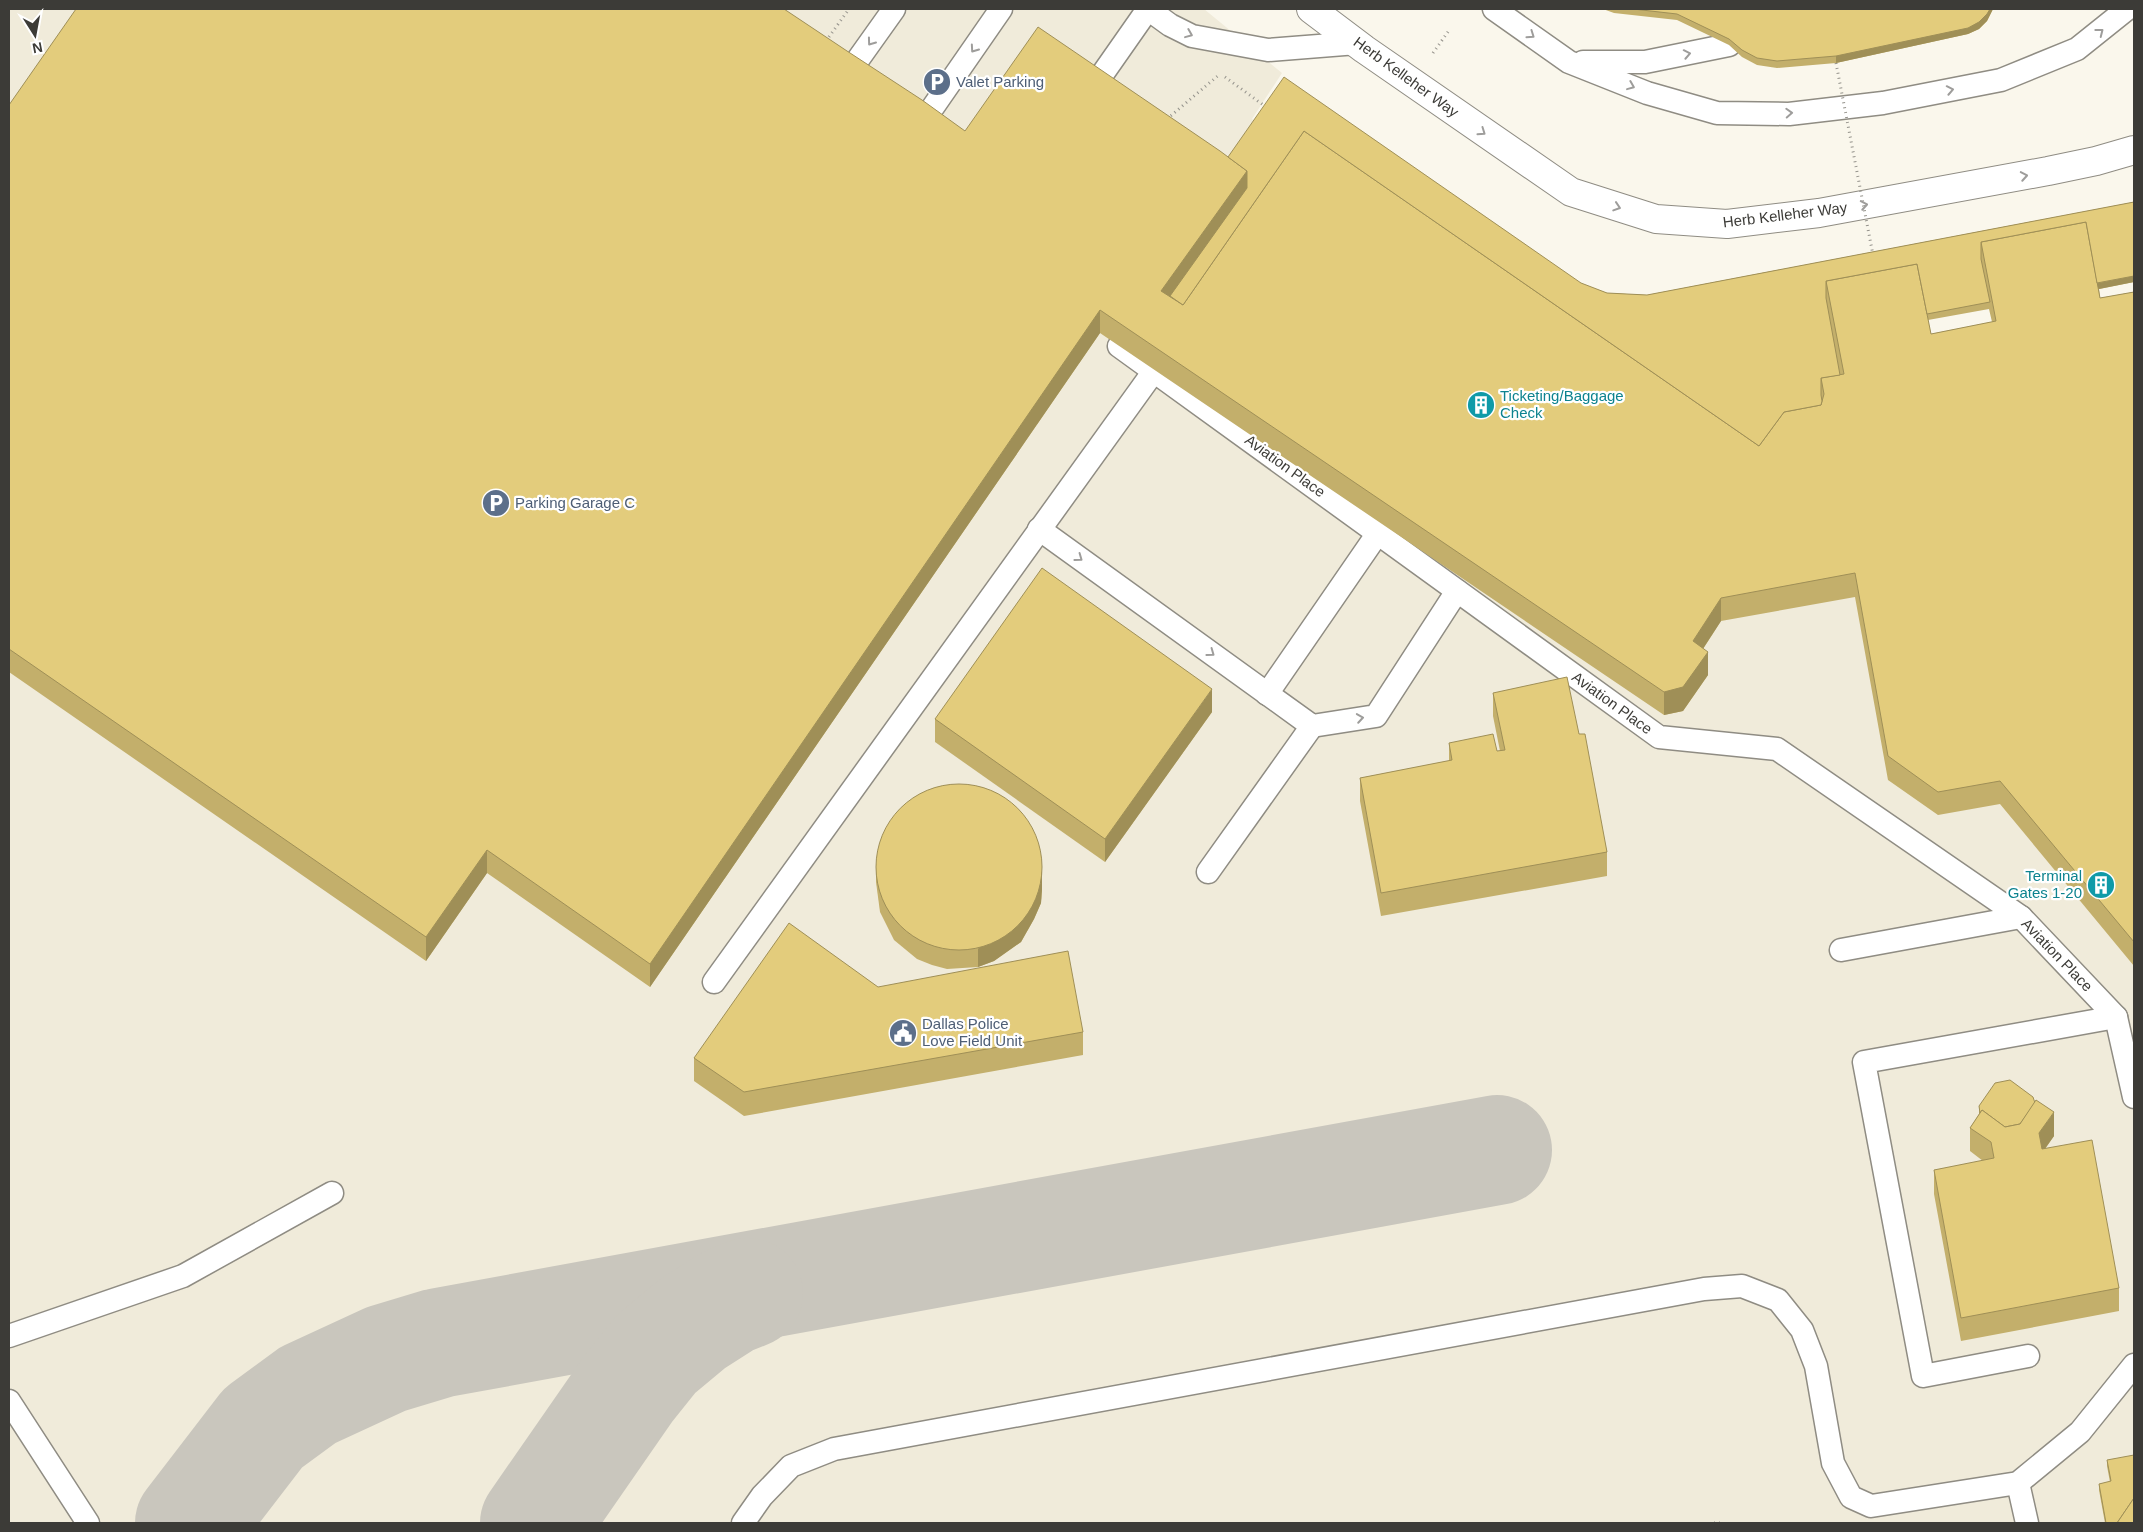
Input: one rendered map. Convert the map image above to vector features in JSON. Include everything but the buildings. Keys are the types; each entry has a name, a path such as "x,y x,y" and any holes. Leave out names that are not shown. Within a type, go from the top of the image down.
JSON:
{"main road":[{"name":"Herb Kelleher Way","path":"1311,9 1571,192 1656,219 1727,224 1819,213 2048,171 2096,161 2134,150"}],"lane":[{"path":"847,75 894,9"},
{"path":"922,123 1001,9"},
{"path":"1092,89 1148,9 1170,25 1192,36 1268,50 1357,43"},
{"path":"1494,9 1569,62 1647,93 1717,113 1789,114 1884,103 2001,80 2077,49 2127,9"},
{"path":"1569,62 1645,62 1729,45"},
{"name":"Aviation Place","path":"1100,333 1659,738 1777,748 2021,918 2116,1018"},
{"path":"714,982 1154,371"},
{"path":"1039,529 1312,726 1376,716 1458,591"},
{"path":"1267,694 1378,533"},
{"path":"1208,872 1312,726"},
{"path":"1841,950 2021,918"},
{"path":"2028,1356 1922,1376 1864,1062 2116,1018 2134,1097"},
{"path":"9,1336 183,1276 332,1193"},
{"path":"743,1523 762,1496 791,1466 834,1449 1704,1289 1742,1286 1778,1300 1802,1330 1816,1366 1833,1463 1851,1497 1871,1506 2018,1483 2080,1432 2134,1364"},
{"path":"9,1401 88,1523"},
{"path":"2018,1483 2027,1523"}],"path":[{"path":"822,46 849,9"},
{"path":"1432,54 1450,29"},
{"path":"1836,63 1873,256"},
{"path":"1213,69 1267,107"},
{"path":"1161,124 1220,74"},
{"path":"1714,1523 1723,1523"}],"shaded area":[{"path":"9,9 1204,9 1282,73 1252,119 1304,154 1556,300 1931,357 2134,315 2134,1523 9,1523"}],"taxiway":[{"path":"190,1523 263,1428 308,1395 386,1359 439,1343 1497,1150"},
{"path":"535,1523 628,1389 656,1354 692,1324 728,1301 748,1293"}],"place":[{"name":"Valet Parking","path":"937,82"},
{"name":"Ticketing/Baggage Check","path":"1481,405"},
{"name":"Parking Garage C","path":"496,503"},
{"name":"Terminal Gates 1-20","path":"2101,885"},
{"name":"Dallas Police Love Field Unit","path":"903,1033"}]}
